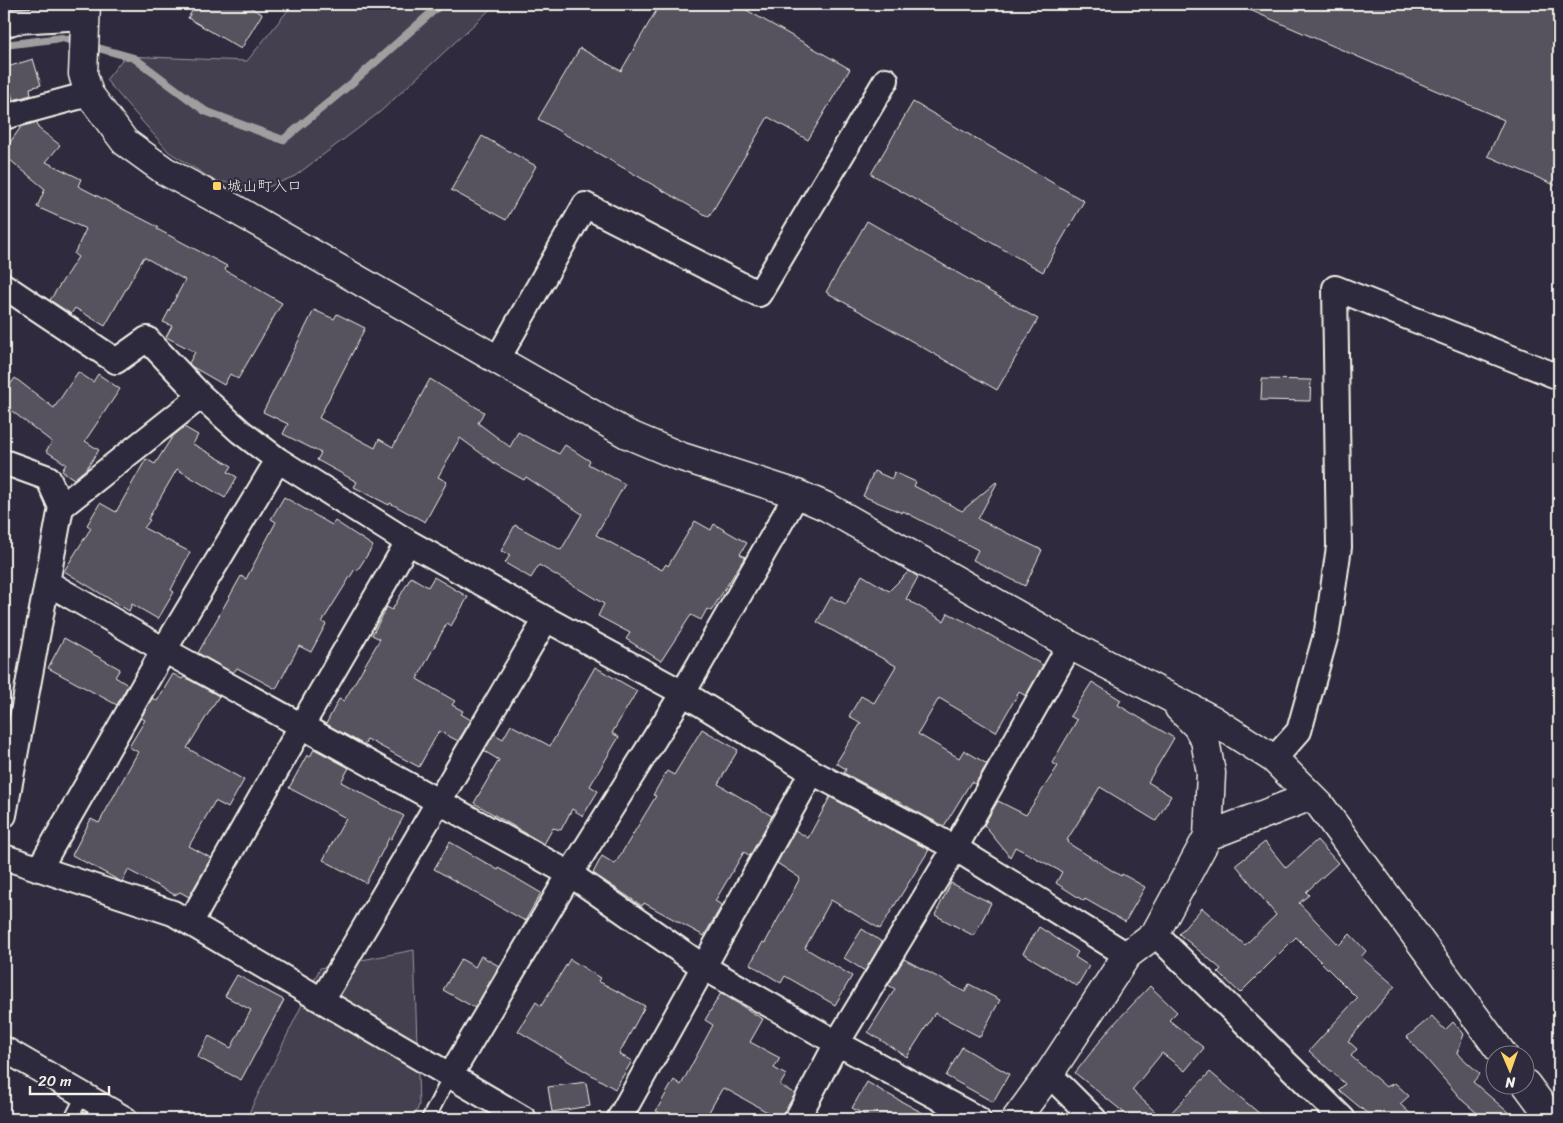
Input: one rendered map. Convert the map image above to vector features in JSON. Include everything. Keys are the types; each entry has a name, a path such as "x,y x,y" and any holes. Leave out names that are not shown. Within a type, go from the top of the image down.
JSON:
{"street":[{"path":"4,25 16,21 85,11 83,74 89,94 126,142 165,171 627,434 679,456 797,494 827,507 1070,645 1213,720 1274,759 1320,805 1497,1046"},
{"path":"497,360 585,206 759,294 886,80"},
{"path":"4,117 89,94"},
{"path":"4,286 116,361 147,339 201,396 240,432 278,460 408,542 683,693 812,772 954,848 1127,955"},
{"path":"1274,759 1299,731 1327,631 1339,548 1335,288 1559,377"},
{"path":"61,507 201,396"},
{"path":"40,869 164,650 278,460"},
{"path":"4,462 48,478 61,507 4,815"},
{"path":"450,1076 570,874 683,693 797,494"},
{"path":"190,923 408,542"},
{"path":"48,582 164,650 570,874 705,968 837,1043 978,1119"},
{"path":"322,1000 546,619"},
{"path":"797,1119 837,1043 954,848 1070,645"},
{"path":"1016,1119 1049,1074 1127,955 1155,934 1208,836 1211,773 1205,740 1197,726 1164,693"},
{"path":"619,1119 705,968 812,772"},
{"path":"1208,836 1311,796"},
{"path":"4,857 173,913 524,1119"},
{"path":"1155,934 1343,1119"},
{"path":"4,1049 125,1119"},
{"path":"1049,1074 1094,1119"},
{"path":"1535,1096 1552,1119"}],"lane":[{"path":"428,1119 450,1076"},
{"path":"71,1119 83,1094"}],"shaded area":[{"path":"293,4 496,4 380,112 295,176 266,188 215,181 169,152 106,80 125,56 247,61"},
{"path":"414,950 419,1105 414,1119 246,1119 320,968"}],"building":[{"path":"196,4 244,4 262,14 241,49 188,18"},
{"path":"660,4 736,4 850,69 808,140 768,117 709,217 538,119 580,48 621,71"},
{"path":"1236,4 1559,4 1559,187 1488,156 1504,120"},
{"path":"33,59 41,85 30,88 31,95 13,100 4,68"},
{"path":"913,102 1084,201 1043,272 871,174"},
{"path":"37,122 38,128 60,145 46,162 81,179 78,186 158,227 157,229 227,266 225,270 282,303 238,379 230,374 224,385 191,366 189,363 195,352 166,337 172,326 163,322 185,280 144,257 105,326 75,308 71,314 50,300 78,257 74,254 86,229 37,207 45,189 4,155 4,143 8,145 21,127"},
{"path":"482,136 536,166 506,220 451,190"},
{"path":"867,221 1038,319 997,390 826,292"},
{"path":"314,310 334,319 337,314 365,328 319,418 375,448 379,439 393,447 430,379 484,412 478,423 510,447 518,432 559,454 565,445 590,461 588,464 625,484 596,535 662,570 666,564 668,566 695,521 711,530 714,524 747,543 740,554 745,557 711,611 707,609 701,620 691,615 661,661 626,639 630,633 598,616 604,604 539,565 531,578 505,563 510,555 501,551 515,525 561,550 582,514 526,477 524,480 497,465 460,438 438,477 447,482 425,522 390,503 389,505 354,487 357,482 317,460 321,453 283,434 288,424 263,412"},
{"path":"78,372 93,382 98,374 120,389 85,441 99,450 87,468 74,479 62,471 66,464 46,451 52,442 4,405 4,393 15,378 54,408"},
{"path":"1262,379 1311,380 1310,401 1261,400"},
{"path":"184,427 198,435 193,444 232,466 228,472 237,477 225,498 177,469 148,519 150,520 144,528 190,552 171,590 174,592 158,619 132,604 129,611 64,571 91,528 87,525 100,503 116,512 146,459 155,464 172,437"},
{"path":"874,471 892,479 894,472 916,482 914,486 962,511 996,482 978,519 1042,550 1025,586 973,560 978,550 903,511 902,513 863,496"},
{"path":"284,497 332,525 335,521 373,546 357,571 355,569 322,622 326,624 311,652 299,646 276,689 237,668 233,673 198,653 241,576 246,579 276,522 271,519"},
{"path":"909,571 918,577 906,599 944,621 948,613 1043,665 1026,696 1019,692 996,732 939,698 918,734 959,758 964,750 987,764 975,784 971,782 944,826 844,773 846,769 836,763 861,723 849,716 861,696 874,703 896,666 817,622 831,597 846,604 862,575 889,591"},
{"path":"411,577 428,587 434,577 468,597 451,626 447,623 417,679 455,701 452,705 463,711 461,714 471,720 458,741 439,731 419,767 367,739 365,744 362,744 326,724 339,699 344,701 380,639 372,635 387,607 392,610"},
{"path":"64,638 120,669 115,677 128,685 117,705 48,668"},
{"path":"595,667 637,691 612,733 619,737 590,786 598,791 583,816 572,809 561,830 553,828 544,844 474,803 499,760 484,751 494,734 503,739 511,725 550,746"},
{"path":"173,674 182,679 184,677 219,696 187,748 244,780 228,808 215,801 189,846 211,858 189,897 180,892 175,895 128,870 122,882 72,855 91,819 99,823 138,752 129,747 145,720 141,718 152,698 157,701"},
{"path":"1092,682 1121,700 1118,705 1174,738 1148,782 1171,796 1156,821 1100,787 1067,840 1069,841 1068,843 1121,876 1122,874 1145,887 1125,922 1085,899 1084,901 1056,883 1062,872 1015,847 1010,857 984,825 998,801 1026,815 1058,766 1052,763 1077,720 1070,716"},
{"path":"702,729 738,750 718,784 772,816 750,856 744,852 715,901 722,905 704,936 644,903 642,906 593,873 602,856 615,864 656,796 653,795 667,771 674,775"},
{"path":"314,749 349,768 341,782 404,816 391,839 389,838 366,883 323,860 346,818 289,788 307,755 310,757"},
{"path":"830,797 929,850 880,929 831,900 805,948 852,976 835,1005 785,976 781,983 750,964 763,942 765,943 800,878 777,863 795,830 808,838"},
{"path":"1317,840 1338,863 1306,892 1309,895 1299,903 1339,945 1350,934 1366,951 1361,957 1395,986 1348,1041 1357,1049 1351,1056 1386,1087 1395,1083 1409,1096 1400,1104 1416,1119 1374,1119 1339,1090 1345,1084 1309,1051 1357,998 1296,937 1240,993 1218,972 1221,969 1179,934 1202,908 1245,945 1276,915 1236,865 1265,842 1286,868"},
{"path":"450,842 541,893 525,921 434,869"},
{"path":"951,883 991,903 974,936 935,915"},
{"path":"1039,927 1078,952 1075,957 1089,966 1077,986 1023,953"},
{"path":"862,929 882,942 865,971 844,958"},
{"path":"481,956 499,966 475,1008 443,990 461,959 475,967"},
{"path":"570,959 600,978 598,981 645,1006 619,1054 632,1061 615,1089 518,1031 536,1002 541,1006"},
{"path":"904,959 965,992 969,984 1000,1000 980,1037 935,1013 907,1057 868,1032 895,989 888,985"},
{"path":"237,975 284,1000 241,1080 197,1057 209,1036 231,1048 251,1010 225,996"},
{"path":"1150,986 1177,1012 1169,1020 1204,1048 1185,1071 1162,1053 1132,1090 1163,1119 1132,1119 1075,1073 1111,1027"},
{"path":"721,993 763,1019 750,1042 780,1058 774,1068 786,1075 780,1085 795,1094 780,1119 724,1088 705,1119 672,1119 656,1111 674,1080 681,1085 713,1025 705,1020"},
{"path":"1432,1016 1445,1030 1453,1022 1464,1034 1457,1053 1480,1074 1473,1082 1486,1093 1486,1096 1489,1096 1516,1119 1484,1119 1463,1101 1407,1037"},
{"path":"962,1047 1009,1074 993,1102 946,1076"},
{"path":"1210,1072 1266,1119 1165,1119"},
{"path":"586,1082 590,1106 552,1112 548,1087"},
{"path":"867,1082 934,1119 872,1119 852,1108"}],"waterway":[{"path":"4,45 62,38 134,58 205,111 283,140 352,83 441,4"}],"place":[{"name":"城山町入口","path":"217,186"}]}
